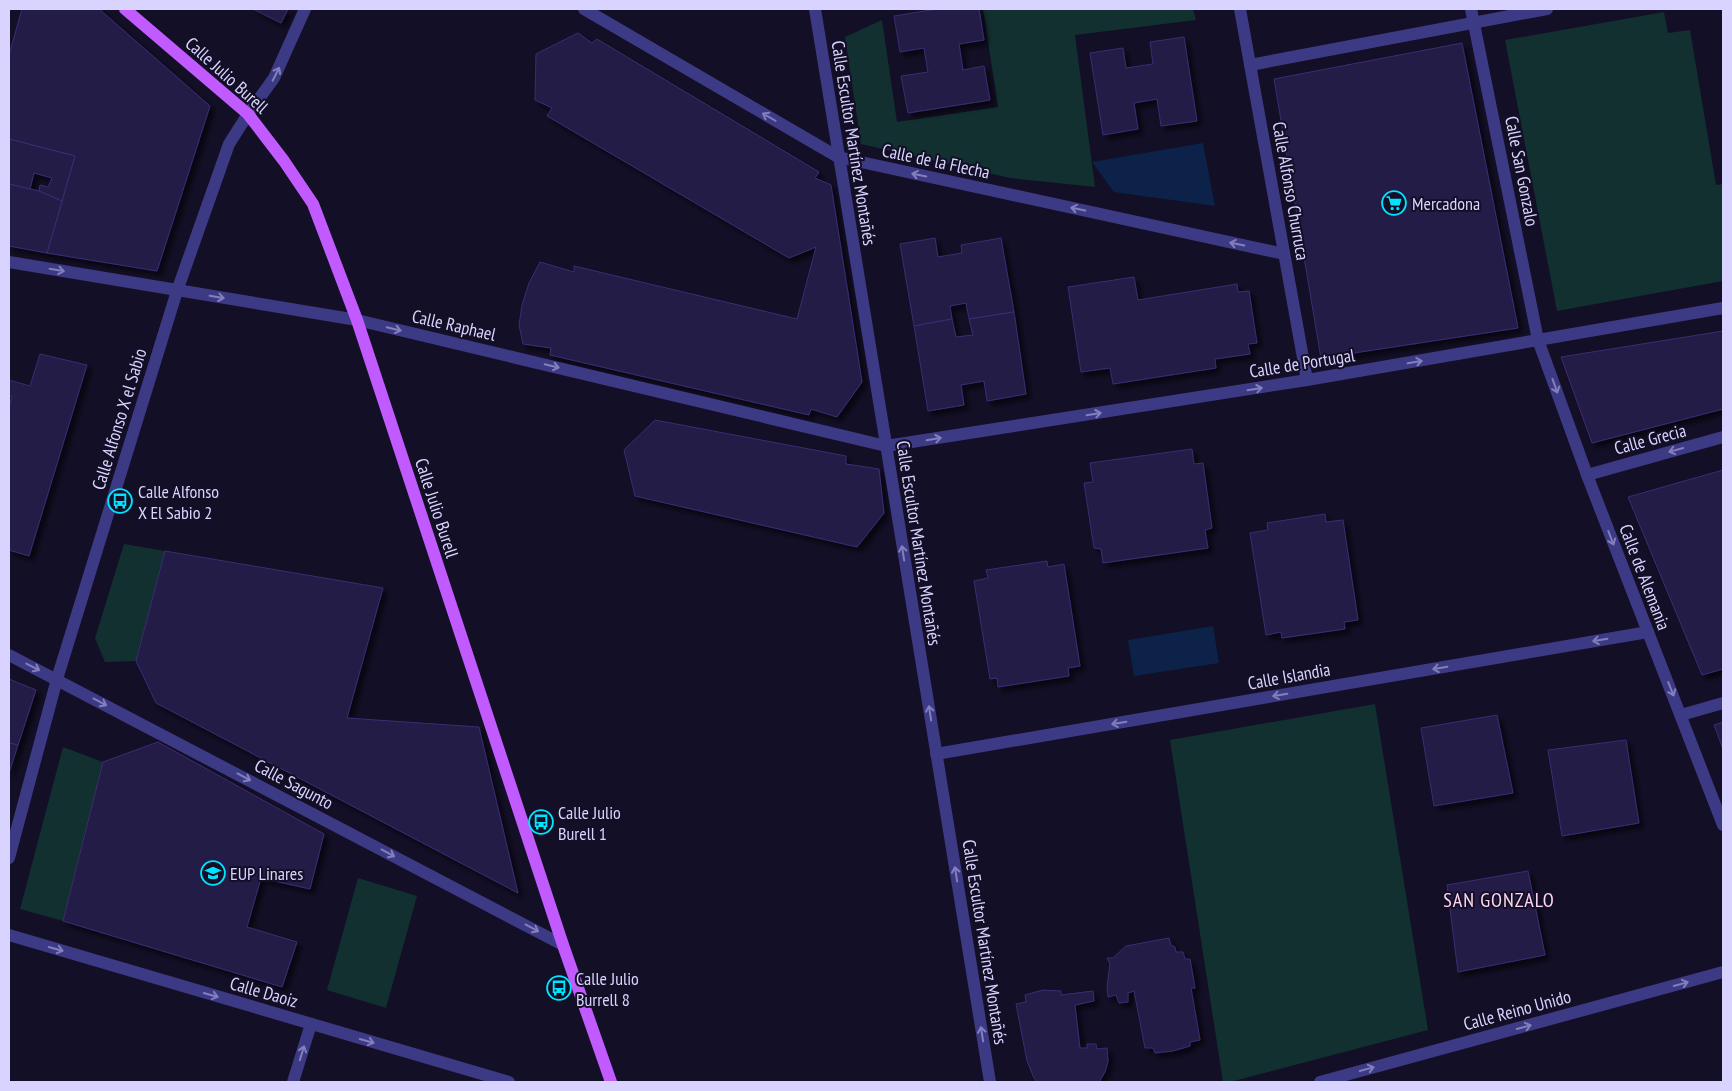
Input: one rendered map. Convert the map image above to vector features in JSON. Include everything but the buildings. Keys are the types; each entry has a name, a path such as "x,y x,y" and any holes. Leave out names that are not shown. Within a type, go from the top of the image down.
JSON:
{"main road":[{"name":"Calle Julio Burell","path":"125,9 248,114 284,161 313,204 357,320 563,945 611,1082"}],"street":[{"name":"Calle Alfonso X el Sabio","path":"9,858 57,679 177,291 229,144 274,78 305,9"},
{"name":"Calle de la Flecha","path":"584,9 838,157 1284,254"},
{"name":"Calle Escultor Martínez Montañés","path":"814,9 990,1082"},
{"name":"Calle Alfonso Churruca","path":"1240,9 1307,380"},
{"name":"Calle San Gonzalo","path":"1472,9 1538,340"},
{"path":"1250,65 1547,9"},
{"name":"Calle Raphael","path":"9,262 357,320 886,446"},
{"name":"Calle de Portugal","path":"886,446 1307,380 1723,308"},
{"name":"Calle de Alemania","path":"1538,340 1586,474 1723,825"},
{"name":"Calle Grecia","path":"1586,474 1723,438"},
{"name":"Calle Islandia","path":"936,754 1648,632"},
{"name":"Calle Sagunto","path":"9,655 563,945"},
{"path":"1681,715 1723,703"},
{"name":"Calle Daoiz","path":"9,935 510,1082"},
{"name":"Calle Reino Unido","path":"1320,1082 1723,972"},
{"path":"293,1082 310,1024"}],"green space":[{"path":"983,9 1193,9 1196,20 1075,35 1095,187 1010,178 861,144 845,37 882,20 897,122 998,107"},
{"path":"1664,12 1668,33 1690,30 1716,185 1723,184 1723,281 1557,311 1505,40"},
{"path":"124,544 165,551 136,661 105,662 95,638"},
{"path":"1375,704 1428,1030 1230,1082 1223,1082 1170,740"},
{"path":"63,747 103,762 63,921 20,909"},
{"path":"358,878 417,896 386,1008 327,990"}],"water":[{"path":"1203,143 1215,206 1114,192 1092,162"},
{"path":"1213,626 1219,663 1134,676 1128,640"}],"place":[{"name":"Mercadona","path":"1394,203"},
{"name":"Calle Alfonso X El Sabio 2","path":"120,501"},
{"name":"Calle Julio Burell 1","path":"541,822"},
{"name":"EUP Linares","path":"213,873"},
{"name":"Calle Julio Burrell 8","path":"559,988"}],"district":[{"name":"SAN GONZALO","path":"1499,900"}]}
